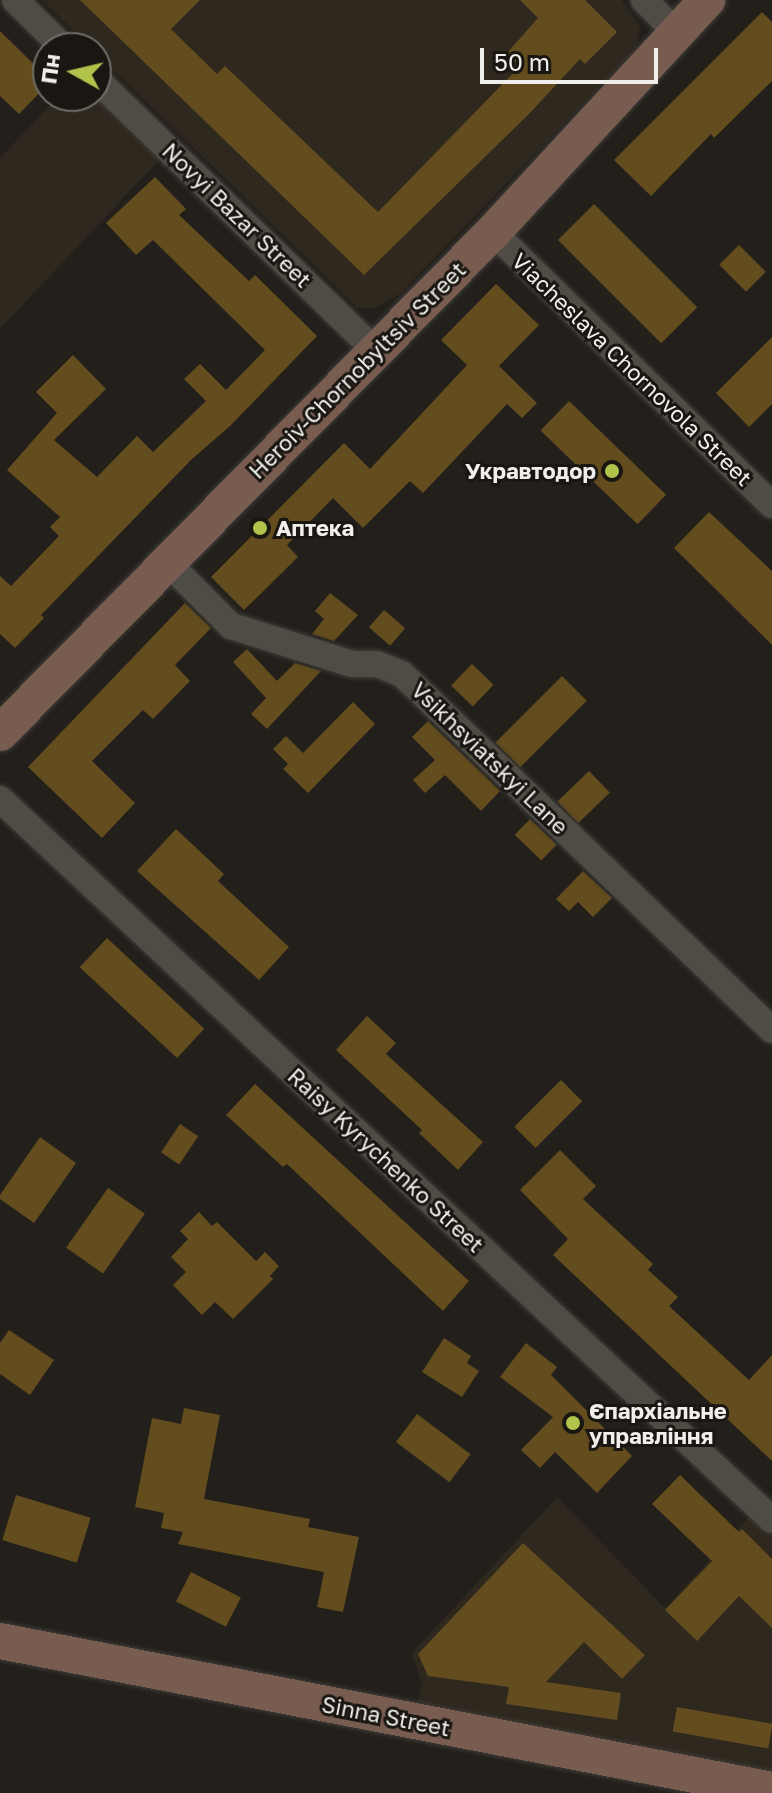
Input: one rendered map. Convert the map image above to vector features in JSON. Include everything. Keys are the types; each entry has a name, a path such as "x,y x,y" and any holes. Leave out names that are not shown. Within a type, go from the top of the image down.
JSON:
{"street":[{"path":"15,0 48,32"},
{"path":"644,0 676,32"},
{"name":"Heroiv-Chornobyltsiv Street","path":"0,733 493,232 707,0"},
{"name":"Novyi Bazar Street","path":"112,95 377,352"},
{"name":"Viacheslava Chornovola Street","path":"493,232 772,505"},
{"name":"Vsikhsviatskyi Lane","path":"167,562 231,626 352,664 377,664 402,674 772,1030"},
{"name":"Raisy Kyrychenko Street","path":"0,799 772,1520"},
{"name":"Sinna Street","path":"0,1641 772,1790"}],"shaded area":[{"path":"42,0 622,0 640,27 636,49 400,294 373,309 357,307 112,69 112,32 75,32"},
{"path":"112,111 161,158 0,329 0,158 44,112"},
{"path":"557,1497 665,1608 751,1515 772,1535 772,1773 417,1703 422,1685 412,1653"}],"building":[{"path":"80,0 200,0 171,29 217,74 225,66 378,212 520,66 506,54 538,18 520,0 585,0 617,32 585,64 580,59 529,114 364,275"},
{"path":"762,12 772,22 772,81 714,138 711,134 651,196 614,160"},
{"path":"0,31 32,62 32,101 19,114 0,96"},
{"path":"155,177 186,209 179,215 249,281 255,275 317,336 231,425 191,460 41,615 44,618 15,648 0,634 0,576 11,586 59,536 50,527 60,517 7,470 57,413 36,392 73,355 106,389 54,440 97,477 137,436 153,452 206,401 184,379 200,364 226,390 265,350 153,240 136,255 106,223"},
{"path":"594,204 697,307 661,343 558,240"},
{"path":"739,245 766,272 746,292 719,265"},
{"path":"496,284 539,325 499,366 537,403 522,418 507,404 423,493 410,481 363,528 333,498 287,545 298,557 244,610 211,577 344,443 370,469 467,365 441,340"},
{"path":"772,337 772,404 749,427 716,393"},
{"name":"Укравтодор","path":"569,401 666,495 638,524 541,430"},
{"path":"709,512 772,571 772,645 674,548"},
{"path":"330,593 358,615 334,641 312,634 324,619 315,611"},
{"path":"185,603 211,628 175,665 190,681 153,719 143,710 92,761 135,803 102,838 28,767"},
{"path":"384,610 405,628 390,646 369,627"},
{"path":"247,649 277,681 295,663 321,671 267,729 251,714 266,698 233,662"},
{"path":"472,664 494,685 473,706 451,686"},
{"path":"562,676 587,701 520,767 496,742"},
{"path":"353,702 375,724 308,793 283,769 288,764 273,749 286,736 303,753"},
{"path":"428,721 500,791 481,811 445,775 425,793 413,780 435,760 412,737"},
{"path":"589,771 610,793 578,823 557,802"},
{"path":"530,819 557,845 541,861 515,835"},
{"path":"176,829 224,874 218,881 289,947 259,980 137,871"},
{"path":"583,871 612,898 593,917 578,902 569,911 556,899"},
{"path":"107,938 204,1029 177,1058 80,967"},
{"path":"367,1016 396,1043 386,1054 483,1142 458,1170 419,1133 422,1130 336,1050"},
{"path":"561,1080 582,1101 536,1148 514,1127"},
{"path":"255,1084 469,1281 443,1311 287,1164 283,1167 226,1115"},
{"path":"180,1124 198,1136 179,1164 161,1152"},
{"path":"40,1137 76,1163 34,1223 0,1199 0,1195"},
{"path":"560,1150 596,1186 583,1199 653,1264 648,1270 678,1297 669,1306 749,1380 772,1355 772,1461 553,1255 568,1239 520,1190"},
{"path":"108,1188 145,1214 103,1274 66,1248"},
{"path":"199,1212 212,1226 217,1222 256,1261 265,1252 279,1266 270,1276 273,1279 233,1319 215,1302 202,1315 173,1285 186,1272 171,1257 188,1239 180,1231"},
{"path":"9,1330 54,1360 30,1395 0,1374 0,1343"},
{"path":"444,1338 471,1356 467,1363 479,1371 462,1397 422,1372"},
{"name":"Єпархіальне управління","path":"526,1343 557,1367 551,1375 632,1456 597,1493 555,1452 540,1468 521,1450 553,1417 500,1377"},
{"path":"184,1408 220,1415 204,1499 310,1519 308,1527 359,1537 343,1612 317,1607 324,1572 178,1544 183,1532 161,1528 164,1513 135,1507 152,1418 181,1424"},
{"path":"417,1414 471,1454 449,1482 396,1442"},
{"path":"680,1475 772,1559 772,1628 739,1596 697,1641 665,1610 712,1561 652,1504"},
{"path":"16,1495 91,1518 77,1563 2,1540"},
{"path":"523,1543 645,1655 622,1679 584,1642 546,1682 621,1693 617,1720 506,1704 509,1687 428,1676 418,1654"},
{"path":"191,1572 241,1597 226,1627 176,1601"},
{"path":"677,1707 772,1724 768,1748 673,1732"}],"place":[{"name":"Укравтодор","path":"612,471"},
{"name":"Аптека","path":"260,528"},
{"name":"Єпархіальне управління","path":"573,1423"}]}
